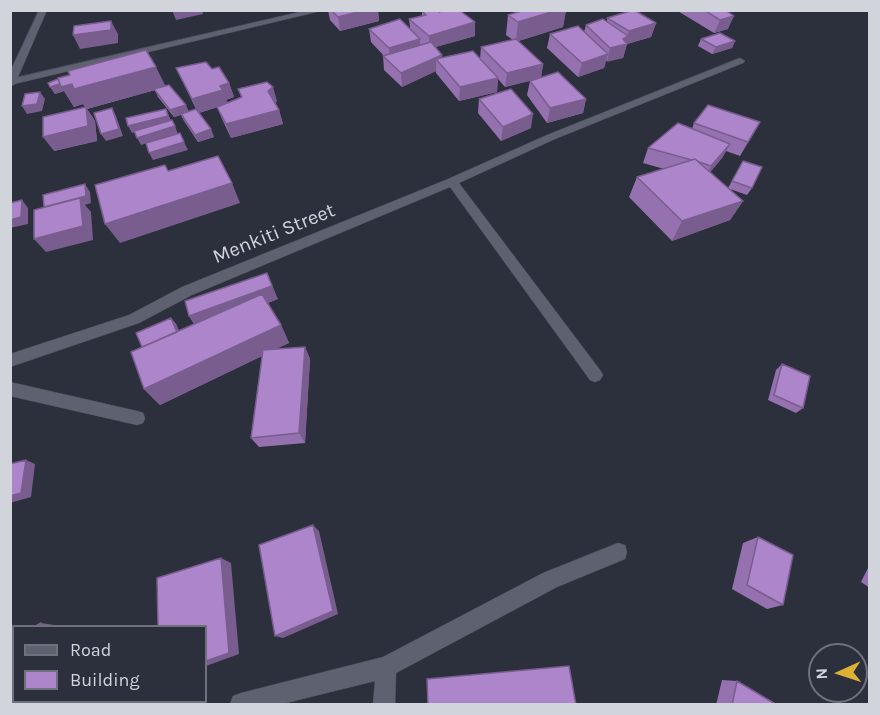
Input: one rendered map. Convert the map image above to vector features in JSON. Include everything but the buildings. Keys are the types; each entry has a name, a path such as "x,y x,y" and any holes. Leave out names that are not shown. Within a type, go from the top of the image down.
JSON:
{"street":[{"path":"11,83 44,10"},
{"path":"11,83 321,10"},
{"name":"Menkiti Street","path":"10,361 134,320 187,291 453,182 551,137 740,61"},
{"path":"453,182 595,375"},
{"path":"10,389 137,418"},
{"path":"241,705 386,668 550,580 618,552"},
{"path":"384,705 386,668"}]}
